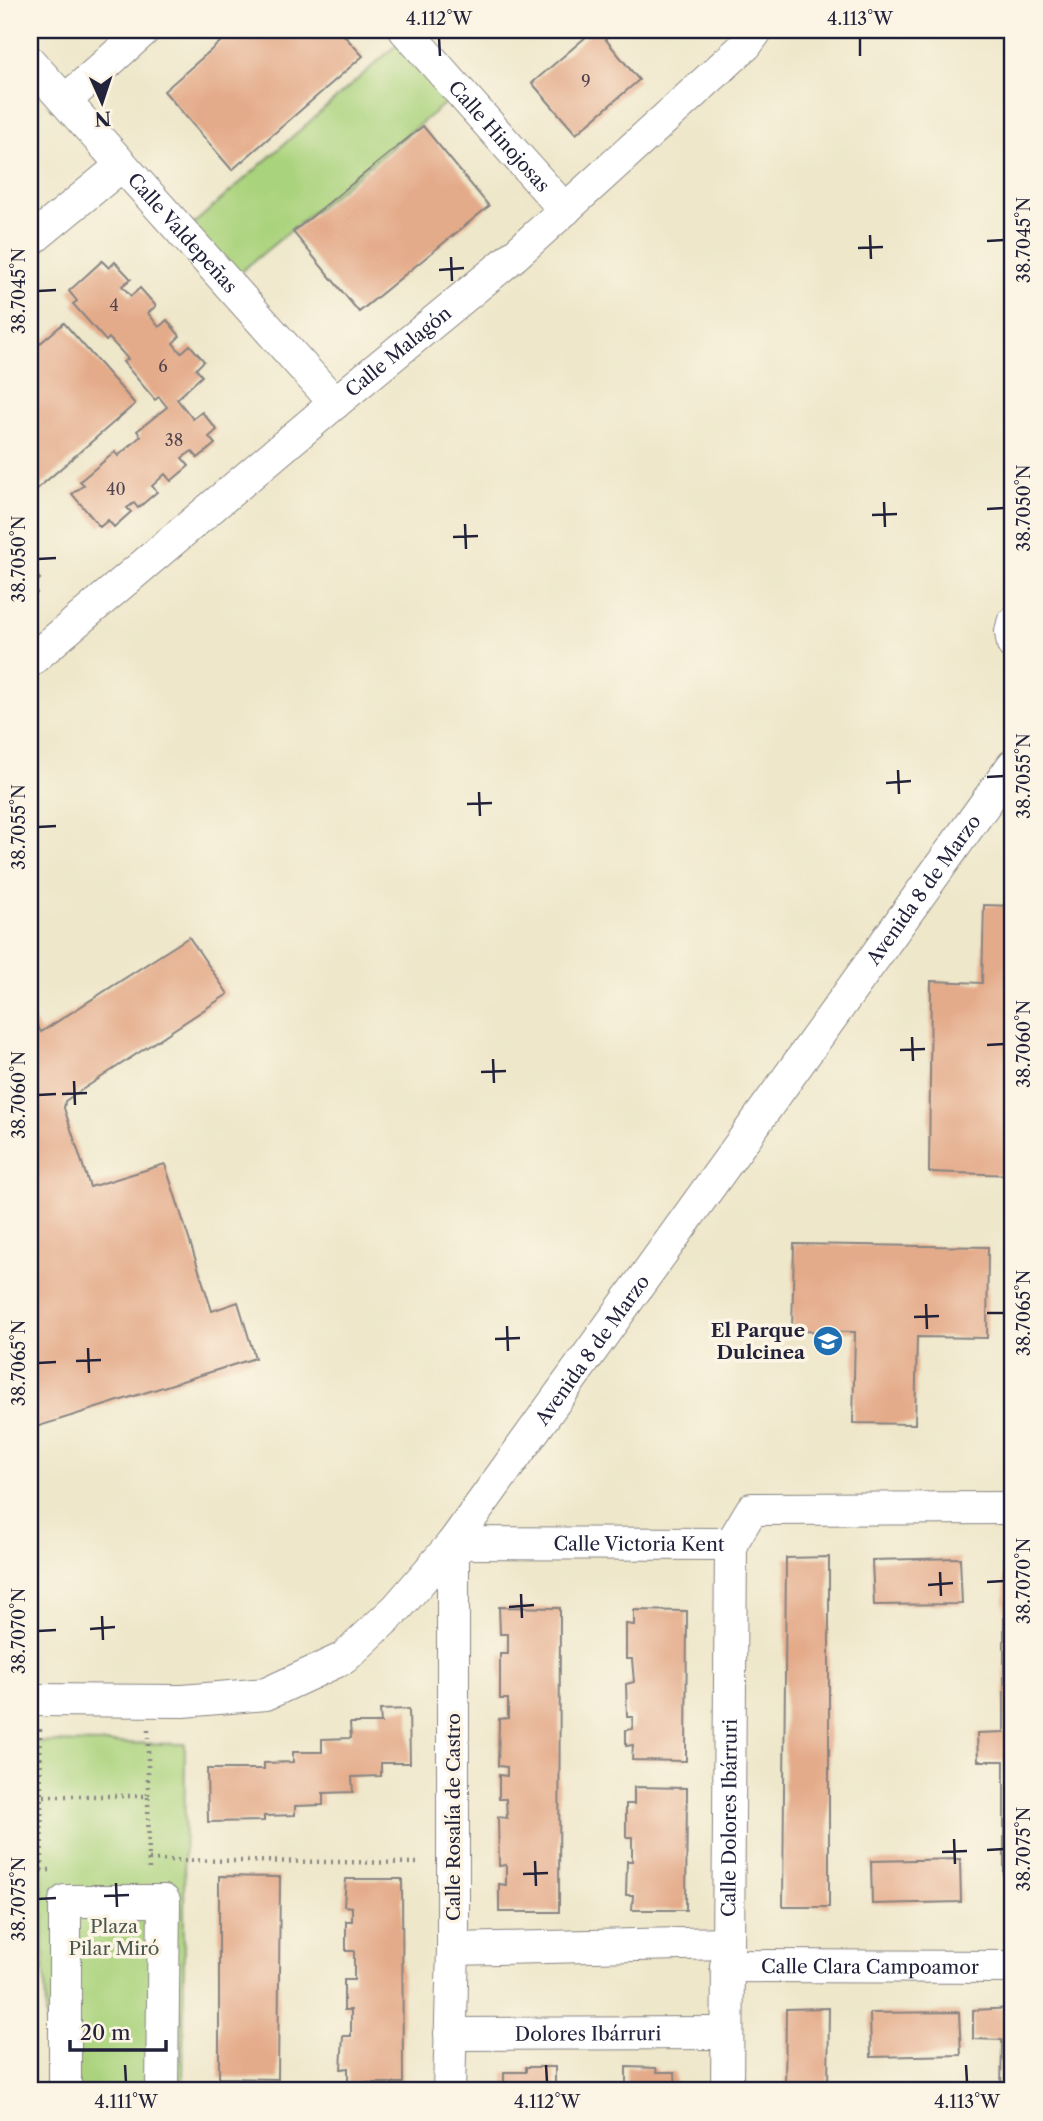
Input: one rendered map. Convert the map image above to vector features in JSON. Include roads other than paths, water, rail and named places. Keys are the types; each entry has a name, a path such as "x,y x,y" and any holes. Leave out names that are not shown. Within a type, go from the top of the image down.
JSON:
{"street":[{"path":"65,101 144,30"},
{"name":"Calle Hinojosas","path":"405,30 565,209"},
{"name":"Calle Malagón","path":"30,661 515,255 746,45 757,30"},
{"name":"Calle Valdepeñas","path":"30,62 335,403"},
{"path":"30,241 121,166"},
{"path":"1013,623 1013,643"},
{"name":"Avenida 8 de Marzo","path":"35,1700 183,1701 266,1694 344,1658 397,1608 453,1542 1013,765"},
{"name":"Calle Victoria Kent","path":"453,1542 731,1544 752,1509 1013,1508"},
{"name":"Calle Rosalía de Castro","path":"449,2091 453,1949 453,1542"},
{"name":"Calle Dolores Ibárruri","path":"727,2091 731,1544"},
{"path":"65,2091 65,1901 163,1901 162,2091"},
{"path":"453,1949 726,1955"},
{"name":"Calle Clara Campoamor","path":"726,1955 1013,1967"},
{"name":"Dolores Ibárruri","path":"450,2034 727,2033"}],"place":[{"name":"El Parque Dulcinea","path":"828,1341"}],"park label":[{"name":"Plaza Pilar Miró","path":"114,1937"}]}
